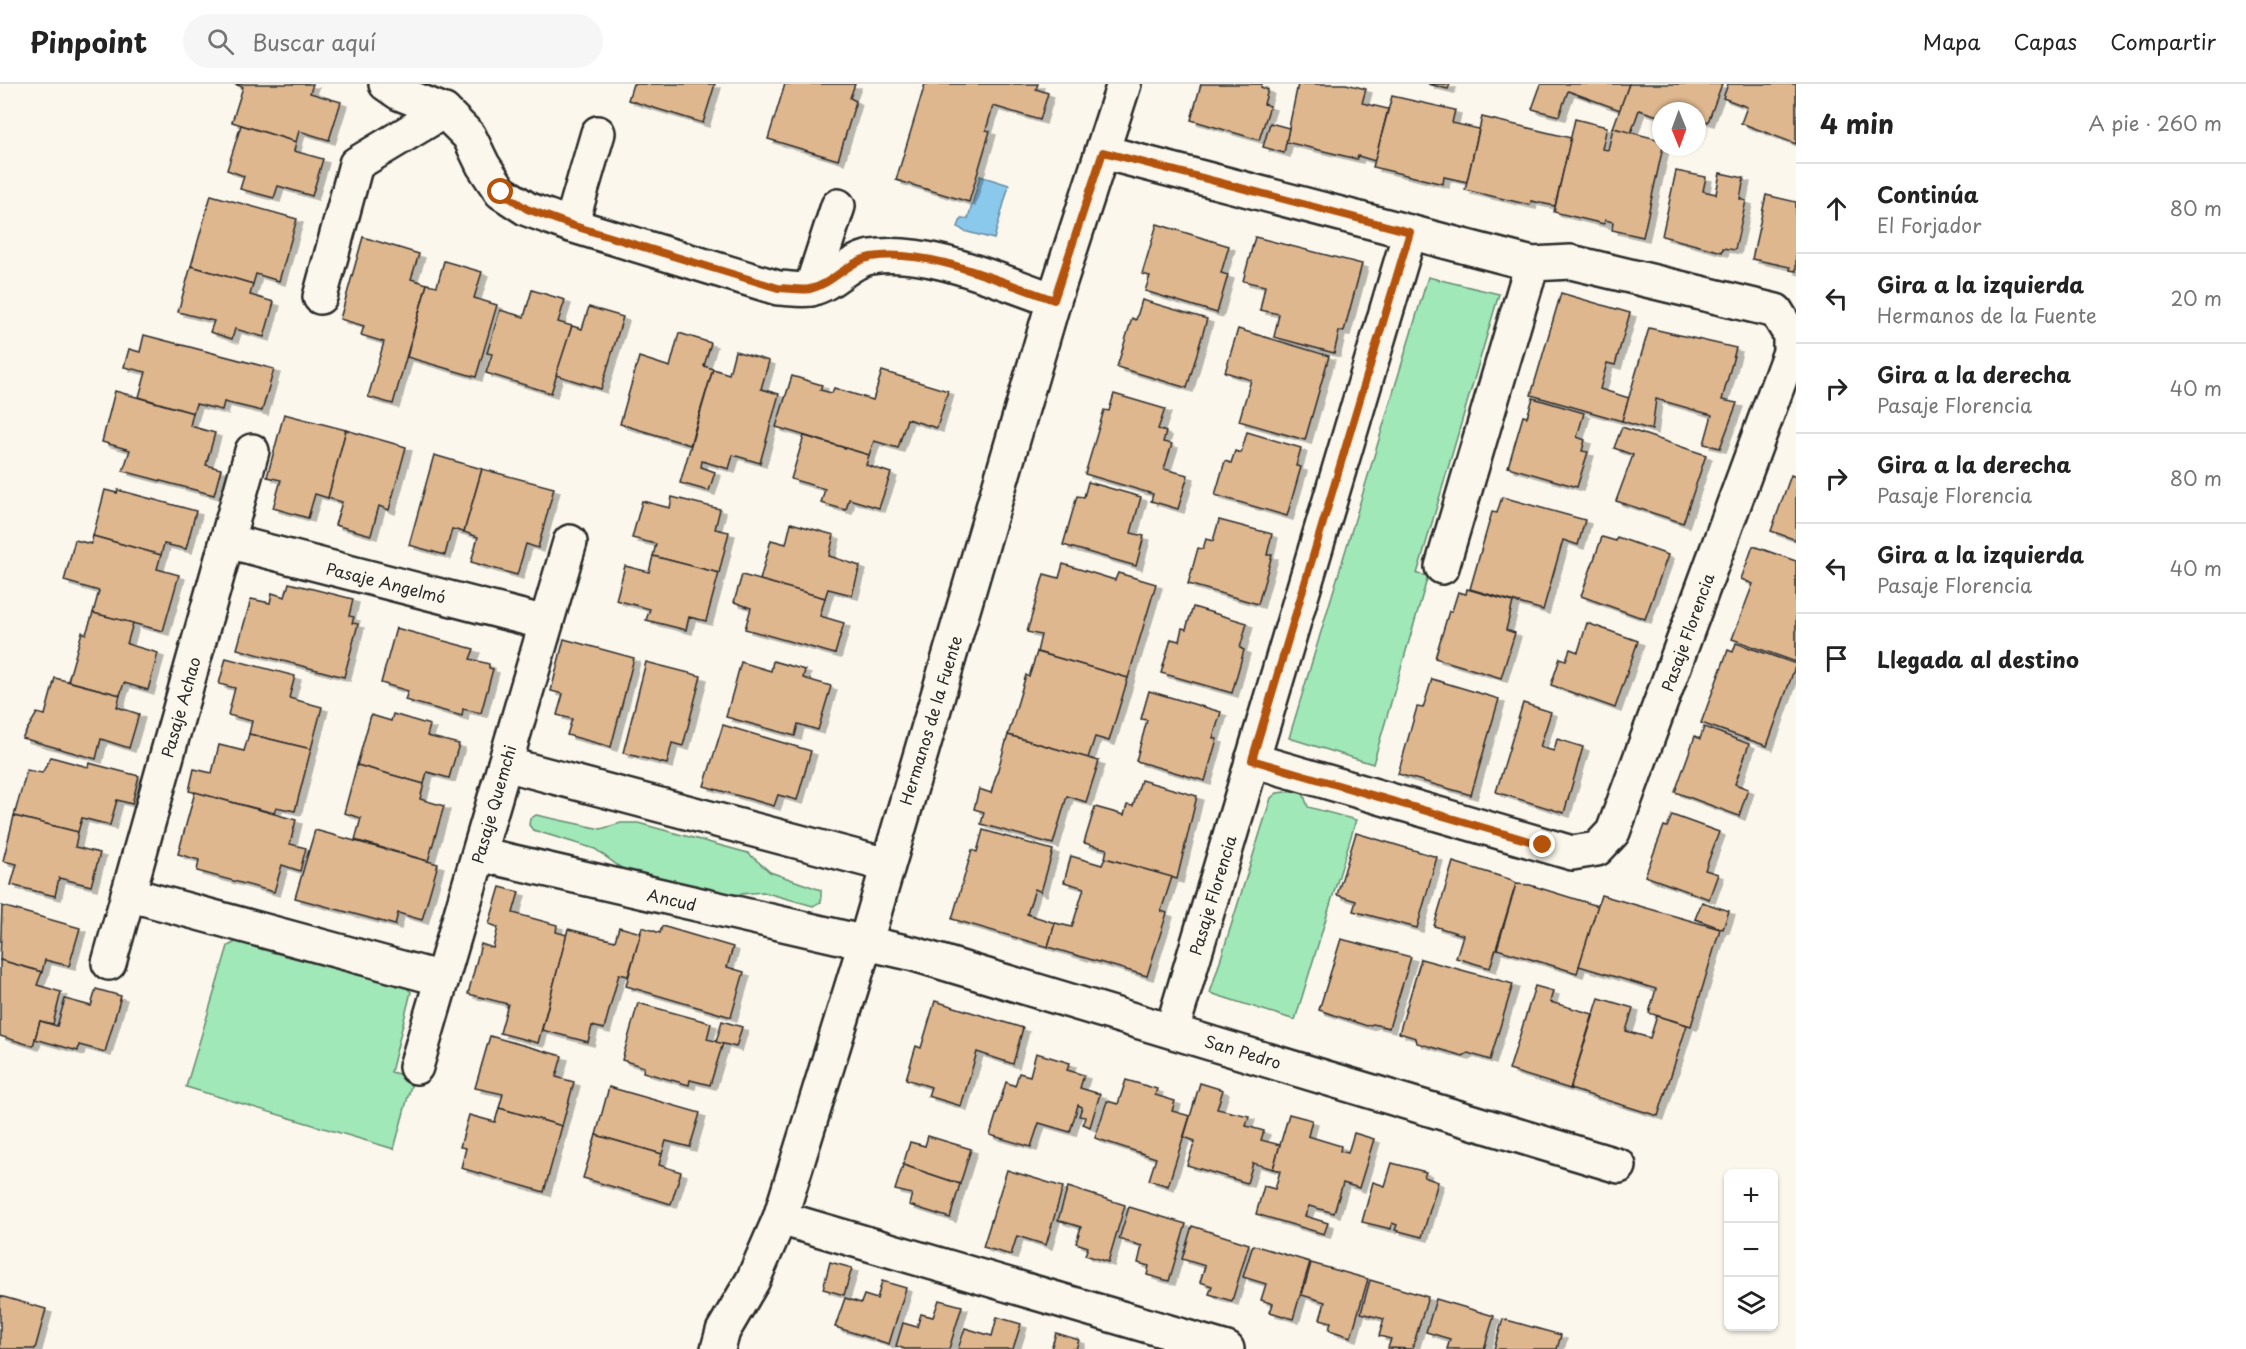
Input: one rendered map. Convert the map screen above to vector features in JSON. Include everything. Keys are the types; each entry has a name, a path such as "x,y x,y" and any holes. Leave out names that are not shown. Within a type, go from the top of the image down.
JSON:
{"street":[{"path":"386,84 399,93 444,111 469,136 483,165 501,192 527,209 571,225 778,288 811,289 855,262 870,257 895,256 929,259 1054,300"},
{"name":"Hermanos de la Fuente","path":"718,1349 723,1332 753,1280 780,1218 865,944 1054,300 1124,84"},
{"path":"320,297 356,164 444,111"},
{"path":"571,225 598,132"},
{"name":"Pasaje Florencia","path":"1103,152 1532,264 1571,262 1776,311 1790,334 1790,352 1613,832 1597,849 1572,853 1252,760"},
{"path":"811,289 838,206"},
{"name":"Pasaje Florencia","path":"1172,1030 1410,232"},
{"path":"1442,567 1532,264"},
{"name":"Pasaje Achao","path":"109,963 252,451"},
{"name":"Pasaje Angelmó","path":"227,541 546,623"},
{"name":"Pasaje Quemchi","path":"416,1067 570,542"},
{"path":"505,764 887,865"},
{"name":"Ancud","path":"478,854 865,944"},
{"path":"128,894 442,979"},
{"name":"San Pedro","path":"865,944 915,954 1619,1166"},
{"path":"780,1218 1227,1349"}],"green space":[{"path":"1428,277 1499,294 1417,574 1428,576 1373,764 1289,738"},
{"path":"1302,790 1308,807 1356,820 1295,1020 1210,993 1271,798 1277,793"},
{"path":"536,815 601,829 621,823 638,823 748,853 770,872 821,890 821,902 813,906 763,892 729,895 624,870 595,849 533,830 529,825 530,819"},
{"path":"239,940 394,982 411,992 391,1072 413,1078 394,1149 186,1087 228,946"}],"water":[{"path":"980,176 1009,185 994,239 964,231 958,227 961,219 968,219"}],"building":[{"path":"234,84 313,84 310,93 341,102 329,140 299,131 296,142 232,122 243,87"},
{"path":"633,84 715,84 703,123 628,100"},
{"path":"785,84 855,84 850,98 856,101 838,160 768,139"},
{"path":"925,84 1038,84 1036,89 1048,93 1040,120 993,106 986,130 990,131 969,202 896,180"},
{"path":"1201,84 1262,84 1261,87 1268,90 1264,104 1270,106 1259,140 1191,120"},
{"path":"1298,84 1346,84 1366,89 1362,103 1388,109 1375,161 1358,156 1357,159 1286,142"},
{"path":"1428,84 1450,84 1448,89"},
{"path":"1541,84 1629,84 1620,110 1568,91 1559,116 1532,109"},
{"path":"1629,84 1722,84 1708,122 1706,121 1706,102 1652,102 1652,114 1639,110 1631,133 1613,128"},
{"path":"1728,84 1796,84 1796,144 1741,123 1747,107 1723,98"},
{"path":"1392,96 1455,110 1452,123 1479,129 1467,182 1444,177 1443,184 1373,167"},
{"path":"1482,117 1571,138 1555,206 1531,201 1530,205 1465,190"},
{"path":"1575,119 1607,127 1602,149 1608,150 1613,128 1652,138 1652,156 1661,156 1643,237 1612,230 1613,222 1605,220 1604,224 1554,212"},
{"path":"1270,123 1289,128 1284,153 1263,147"},
{"path":"241,125 296,142 294,151 323,159 312,196 278,186 274,198 240,189 244,176 227,170"},
{"path":"1676,171 1706,177 1703,191 1716,194 1720,173 1744,178 1740,199 1746,201 1735,250 1723,248 1722,252 1662,236"},
{"path":"211,195 297,219 279,281 256,274 253,284 191,266"},
{"path":"1766,195 1796,202 1796,271 1790,270 1790,267 1752,259"},
{"path":"1157,224 1229,246 1221,273 1228,275 1217,313 1145,291 1150,276 1142,274"},
{"path":"363,237 419,254 411,279 427,284 393,404 368,397 384,342 361,335 364,326 340,319"},
{"path":"1255,237 1362,264 1344,331 1339,332 1334,353 1274,337 1279,314 1260,310 1265,286 1243,281"},
{"path":"444,261 482,272 474,298 497,305 476,377 407,357 427,284 437,286"},
{"path":"191,266 253,284 250,295 274,302 264,337 235,329 232,339 210,332 214,321 178,312"},
{"path":"532,290 565,300 558,322 572,326 551,393 486,373 492,354 487,353 500,310 524,317"},
{"path":"1561,293 1630,313 1615,365 1607,363 1600,389 1629,398 1622,421 1531,395"},
{"path":"1142,300 1207,319 1187,388 1117,367 1132,318 1136,320"},
{"path":"589,307 623,317 601,389 556,375 572,326 582,329"},
{"path":"1649,328 1736,348 1722,400 1737,403 1720,448 1704,444 1712,415 1656,399 1652,430 1622,421"},
{"path":"1238,329 1329,356 1305,440 1239,421 1251,380 1225,372"},
{"path":"679,333 711,343 704,366 713,369 690,445 620,424 639,357 670,367"},
{"path":"144,335 274,369 262,411 224,402 222,410 196,404 193,413 139,397 146,372 124,367 129,349 140,352"},
{"path":"735,351 769,361 761,389 779,394 760,463 733,455 729,469 702,461 701,467 715,472 709,491 680,483 713,369 729,374"},
{"path":"882,371 948,391 937,428 907,419 898,448 874,441 869,455 776,427 792,376 822,385 820,390 832,393 834,388 873,400"},
{"path":"115,391 193,413 190,426 215,433 206,465 221,469 214,495 123,471 130,450 102,442"},
{"path":"1114,394 1165,409 1158,429 1166,432 1163,442 1172,444 1164,469 1188,475 1178,509 1151,501 1153,494 1085,474 1104,410 1109,411"},
{"path":"1533,398 1584,413 1577,437 1585,440 1582,451 1588,452 1577,487 1508,467 1523,416 1527,417"},
{"path":"284,414 346,430 328,498 315,494 308,518 273,508 281,480 267,477"},
{"path":"1622,427 1706,455 1683,523 1616,501 1633,455 1614,448"},
{"path":"346,430 406,447 389,510 379,506 371,535 335,525 342,502 328,498"},
{"path":"1247,432 1301,448 1296,466 1301,467 1287,516 1215,495 1225,461 1231,463 1235,451 1241,453"},
{"path":"804,436 869,455 866,465 891,473 879,508 849,499 846,510 821,503 825,489 791,479"},
{"path":"434,455 482,469 464,532 452,529 445,555 409,545"},
{"path":"482,469 554,488 538,548 526,544 517,575 471,562 478,537 464,532"},
{"path":"1791,475 1796,477 1796,540 1771,531"},
{"path":"1088,482 1141,497 1131,533 1144,536 1136,566 1063,545 1077,496 1084,497"},
{"path":"105,490 117,493 118,490 196,511 186,549 164,544 161,555 93,536"},
{"path":"672,497 720,509 715,529 729,532 719,573 653,556 656,544 632,538 642,501 670,508"},
{"path":"1502,497 1585,520 1578,545 1563,540 1543,610 1470,589 1492,512 1497,513"},
{"path":"1219,520 1272,534 1267,555 1272,555 1258,604 1188,584 1198,548 1203,549 1206,539 1213,541"},
{"path":"791,523 834,535 829,556 860,566 852,595 828,589 825,598 760,580 771,540 786,544"},
{"path":"93,536 161,555 157,569 179,575 163,631 93,613 99,591 64,581 75,540 91,544"},
{"path":"1602,537 1616,541 1617,537 1668,555 1645,619 1581,596"},
{"path":"1753,546 1796,561 1796,662 1732,639 1753,584 1741,579"},
{"path":"653,556 719,573 706,621 689,617 686,630 646,620 650,609 616,600 625,566 649,572"},
{"path":"1063,564 1115,580 1118,573 1156,584 1128,678 1037,652 1041,635 1027,632 1044,574 1059,578"},
{"path":"742,575 825,598 820,616 844,623 835,654 745,629 751,608 734,602"},
{"path":"289,583 353,599 349,616 354,617 352,623 358,624 344,677 237,649 251,599 270,603 272,593 285,597"},
{"path":"1467,589 1513,602 1506,630 1515,633 1501,678 1435,658 1449,611 1452,611 1458,592 1466,594"},
{"path":"1193,607 1247,623 1240,648 1244,650 1232,693 1161,673 1171,639 1179,641 1182,628 1186,629"},
{"path":"93,613 133,623 127,644 158,653 148,690 124,683 120,695 68,681 82,632 86,634"},
{"path":"1587,623 1638,641 1615,708 1551,685 1560,658 1566,660 1570,649 1578,652"},
{"path":"396,628 474,649 470,659 489,664 489,668 493,669 481,713 463,709 462,716 405,700 408,691 381,683"},
{"path":"564,639 634,658 611,747 567,735 572,719 557,715 563,694 551,691"},
{"path":"1736,643 1796,664 1767,746 1701,723 1728,650 1733,652"},
{"path":"1037,652 1128,678 1109,741 1095,737 1088,758 1008,735 1026,675 1029,677"},
{"path":"226,658 295,676 289,698 322,707 311,749 249,734 252,721 228,715 235,688 219,684"},
{"path":"773,661 805,670 803,678 831,686 818,730 798,724 795,736 726,717 741,662 771,671"},
{"path":"646,662 701,676 683,746 672,743 667,764 623,753"},
{"path":"55,678 120,695 117,707 139,714 129,748 101,739 96,759 22,738 37,713 45,715"},
{"path":"1432,679 1499,699 1471,795 1398,774 1417,707 1423,708"},
{"path":"1149,691 1221,712 1213,738 1217,739 1205,781 1136,761 1147,720 1141,719"},
{"path":"1523,703 1551,712 1540,747 1554,751 1557,739 1583,747 1564,813 1496,792"},
{"path":"393,714 430,725 427,736 459,744 449,778 427,772 424,784 357,765 371,715 391,721"},
{"path":"723,725 811,751 797,800 778,795 774,806 704,786"},
{"path":"1704,727 1749,744 1735,784 1748,789 1739,816 1675,792 1695,736 1700,739"},
{"path":"249,734 311,749 295,811 276,807 274,813 189,791 194,769 212,773 219,745 244,751"},
{"path":"1008,735 1099,761 1086,802 1067,796 1053,844 981,824 984,812 974,809 979,789 991,793"},
{"path":"51,757 88,767 89,763 139,776 132,804 117,800 110,825 82,818 78,832 14,816 27,770 42,773"},
{"path":"357,765 424,784 420,799 444,806 428,861 355,840 361,818 344,813"},
{"path":"1141,780 1197,796 1177,879 1105,858 1107,849 1084,843 1095,807 1124,815 1127,805 1133,806"},
{"path":"195,792 296,820 290,844 306,848 300,871 282,865 274,892 197,871 199,860 178,854"},
{"path":"1672,815 1719,832 1705,870 1718,874 1709,899 1645,876 1664,826 1667,827"},
{"path":"14,816 78,832 75,847 100,853 91,886 59,878 55,896 11,885 17,864 3,861"},
{"path":"315,830 438,864 422,920 398,913 395,925 295,898"},
{"path":"983,830 1053,850 1041,892 1035,889 1027,914 1055,923 1048,947 952,919 972,850 977,852"},
{"path":"1356,833 1437,857 1417,928 1353,911 1356,901 1337,895"},
{"path":"1071,856 1102,865 1105,858 1172,877 1161,911 1167,913 1147,976 1048,947 1055,923 1072,927 1084,888 1064,882"},
{"path":"1453,862 1509,879 1516,884 1490,968 1456,958 1463,935 1434,926"},
{"path":"1516,884 1530,885 1598,906 1577,973 1497,949"},
{"path":"500,887 519,892 513,913 557,925 556,932 567,935 538,1043 500,1033 508,1004 468,994 481,944 493,948 498,927 489,924"},
{"path":"1601,895 1720,929 1691,1026 1649,1013 1656,989 1579,966"},
{"path":"1702,902 1729,911 1723,929 1695,919"},
{"path":"2,906 80,928 69,966 45,960 42,972 0,960"},
{"path":"662,926 733,947 727,967 744,972 731,1017 626,986 642,927 660,933"},
{"path":"619,927 641,933 628,976 619,974 604,1029 592,1026 588,1042 542,1030 568,929 615,941"},
{"path":"1341,939 1411,957 1389,1028 1373,1024 1367,1026 1319,1010"},
{"path":"1421,959 1513,984 1490,1060 1468,1053 1463,1056 1417,1043 1416,1038 1399,1033"},
{"path":"0,960 42,972 37,985 61,992 53,1024 40,1021 33,1046 0,1036"},
{"path":"1535,986 1553,991 1550,1002 1593,1014 1570,1089 1509,1070"},
{"path":"96,989 121,996 105,1052 79,1045 78,1051 35,1039 40,1021 57,1026 65,999 91,1006"},
{"path":"1599,998 1633,1008 1626,1031 1650,1038 1657,1016 1687,1025 1658,1116 1570,1089"},
{"path":"935,1001 1023,1028 1013,1064 977,1052 961,1106 928,1096 931,1087 906,1079 916,1046 921,1048"},
{"path":"638,1003 711,1023 707,1039 723,1043 710,1085 690,1080 689,1085 643,1072 644,1067 622,1060"},
{"path":"722,1021 742,1027 736,1047 716,1042"},
{"path":"490,1036 562,1056 556,1077 574,1082 562,1126 499,1108 503,1094 475,1088"},
{"path":"1036,1053 1070,1063 1067,1070 1084,1075 1080,1088 1100,1094 1090,1127 1083,1124 1085,1117 1079,1116 1082,1107 1078,1105 1070,1132 1039,1123 1031,1147 990,1135 1006,1082 1015,1086 1019,1073 1030,1076"},
{"path":"1126,1080 1157,1089 1155,1095 1175,1101 1172,1111 1190,1116 1168,1186 1149,1180 1156,1158 1095,1138 1107,1101 1118,1104"},
{"path":"1200,1083 1223,1090 1217,1109 1249,1116 1246,1126 1264,1131 1261,1140 1280,1145 1273,1169 1253,1163 1247,1183 1187,1165 1195,1141 1184,1137"},
{"path":"609,1087 700,1113 690,1147 666,1141 662,1154 596,1135"},
{"path":"499,1108 562,1126 544,1192 461,1168 466,1148 460,1147 469,1115 495,1122"},
{"path":"1289,1114 1312,1120 1308,1136 1341,1146 1340,1151 1348,1153 1354,1133 1374,1139 1359,1188 1343,1183 1334,1213 1309,1206 1305,1216 1328,1223 1324,1234 1256,1214 1264,1186 1275,1189 1280,1171 1273,1169"},
{"path":"596,1135 662,1154 659,1165 681,1172 671,1204 583,1178"},
{"path":"928,1136 971,1149 960,1184 903,1165 910,1142 925,1146"},
{"path":"1392,1163 1426,1172 1424,1177 1438,1182 1422,1237 1395,1230 1397,1225 1392,1223 1391,1229 1362,1222 1373,1182 1385,1186"},
{"path":"903,1165 960,1184 950,1218 909,1205 912,1194 895,1190"},
{"path":"1007,1170 1063,1187 1046,1245 1017,1236 1011,1255 983,1247"},
{"path":"1068,1187 1125,1205 1108,1262 1085,1255 1088,1247 1076,1243 1081,1227 1058,1220"},
{"path":"1129,1207 1186,1224 1169,1281 1147,1275 1149,1266 1138,1263 1142,1246 1119,1239"},
{"path":"1192,1226 1249,1244 1232,1301 1209,1294 1212,1286 1200,1282 1205,1266 1182,1259"},
{"path":"1253,1245 1310,1262 1293,1319 1270,1312 1273,1304 1261,1300 1266,1284 1243,1277"},
{"path":"830,1262 852,1268 844,1295 823,1289"},
{"path":"1311,1263 1368,1279 1351,1337 1329,1330 1331,1322 1320,1319 1325,1302 1302,1295"},
{"path":"1370,1280 1428,1297 1412,1349 1388,1348 1391,1339 1379,1336 1384,1319 1361,1313"},
{"path":"882,1281 906,1288 889,1344 835,1327 845,1298 861,1303 864,1295 877,1299"},
{"path":"0,1296 46,1309 35,1349 0,1349"},
{"path":"1436,1299 1494,1316 1484,1349 1447,1349 1450,1339 1426,1332"},
{"path":"939,1300 962,1306 949,1349 905,1349 896,1346 903,1323 917,1327 921,1314 933,1317"},
{"path":"997,1317 1021,1324 1013,1349 958,1349 965,1328 992,1336"},
{"path":"1503,1319 1561,1335 1557,1349 1494,1349"},
{"path":"1056,1333 1079,1340 1076,1349 1051,1349"}],"route":[{"path":"501,192 527,209 571,225 778,288 811,289 834,277 855,262 870,257 895,256 929,259 1054,300 1103,152 1410,232 1252,760 1543,845"}]}
